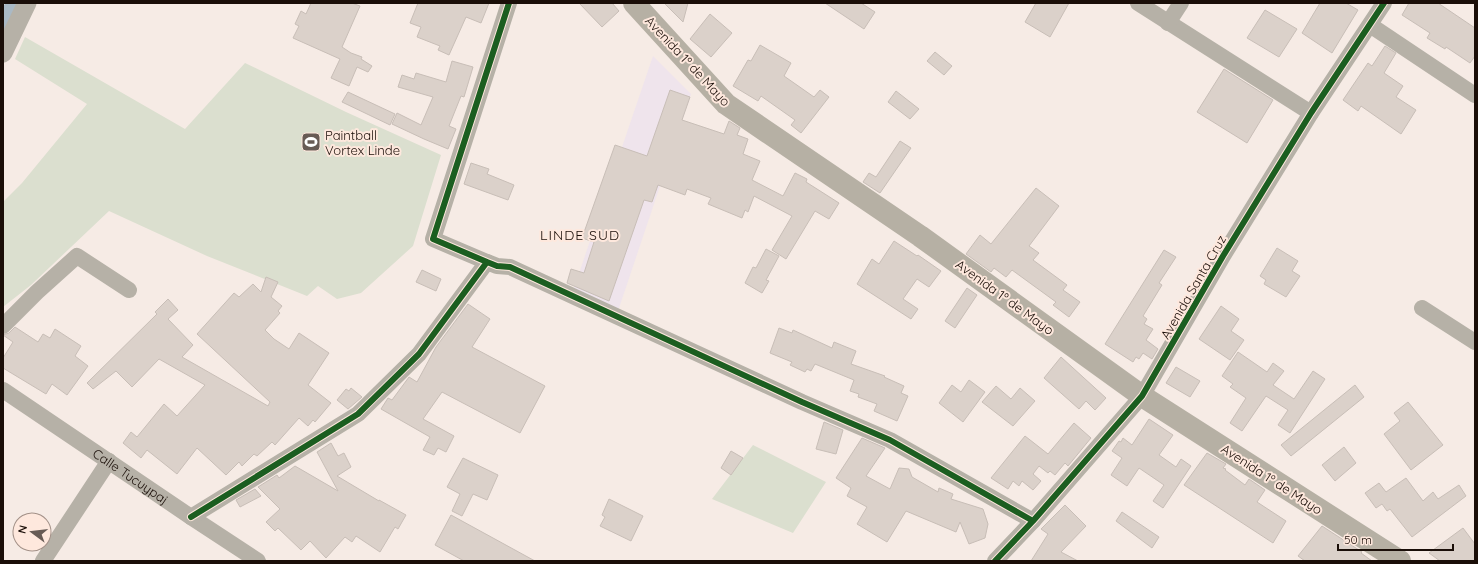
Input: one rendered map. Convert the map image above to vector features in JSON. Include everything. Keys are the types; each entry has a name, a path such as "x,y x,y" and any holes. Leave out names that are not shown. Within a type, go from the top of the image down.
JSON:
{"main road":[{"name":"Avenida 1º de Mayo","path":"634,3 726,104 920,236 1142,396 1400,561"}],"street":[{"path":"3,54 27,3"},
{"path":"509,3 433,239 497,266 510,267 890,440 1033,521"},
{"path":"1138,3 1311,113"},
{"path":"1168,23 1181,3"},
{"name":"Avenida Santa Cruz","path":"995,561 1033,521 1142,396 1223,256 1311,113 1384,3"},
{"path":"1370,25 1475,95"},
{"path":"3,326 37,292 77,256 129,290"},
{"path":"190,517 358,414 419,354 487,262"},
{"path":"1422,308 1475,342"},
{"name":"Calle Tucuypaj","path":"3,390 190,517 258,561"},
{"path":"43,561 109,461"}],"shaded area":[{"path":"653,56 691,94 618,311 574,288"}],"green space":[{"path":"25,37 185,129 245,63 346,112 441,155 413,246 361,293 337,299 318,286 307,296 207,256 109,211 31,285 3,307 3,202 22,183 87,104 15,59"},
{"path":"753,445 826,482 793,533 712,499"}],"building":[{"path":"311,3 352,3 360,6 342,47 351,53 362,57 361,59 372,66 368,72 357,67 349,86 331,78 340,59 293,38 299,26 295,24 301,11 306,14"},
{"path":"418,3 489,3 481,23 466,17 449,55 438,50 440,46 417,37 421,27 410,23"},
{"path":"579,3 612,3 619,11 602,27"},
{"path":"664,3 688,3 683,22"},
{"path":"825,3 861,3 875,12 864,29"},
{"path":"1036,3 1069,3 1050,37 1025,22"},
{"path":"1320,3 1346,3 1358,10 1332,53 1302,33"},
{"path":"1409,3 1438,3 1475,28 1475,56 1470,63 1446,47 1445,49 1427,38 1430,33 1402,15"},
{"path":"1265,10 1297,29 1279,57 1247,38"},
{"path":"710,14 732,33 711,57 690,39"},
{"path":"760,45 791,63 784,76 814,97 820,90 829,97 801,133 791,125 795,120 761,96 758,101 733,86 748,60 751,61"},
{"path":"1385,46 1396,53 1384,73 1403,86 1396,97 1416,110 1401,134 1361,106 1358,111 1343,100 1368,63 1372,66"},
{"path":"935,52 952,66 944,75 927,61"},
{"path":"452,61 473,67 464,97 461,96 449,126 456,129 448,149 392,124 397,113 421,125 433,97 398,87 402,75 414,79 416,73 446,82"},
{"path":"1224,69 1273,100 1247,143 1197,112"},
{"path":"670,90 690,97 682,120 724,134 729,121 740,128 737,135 748,139 743,154 760,161 752,180 783,196 795,173 807,179 806,182 839,203 829,219 815,211 786,259 772,250 792,216 754,196 748,212 745,210 742,218 708,204 711,198 687,189 685,195 658,185 652,202 644,200 609,301 567,283 571,269 584,273 594,242 582,238 615,145 647,156"},
{"path":"896,91 919,109 910,119 888,102"},
{"path":"348,92 395,114 390,125 342,102"},
{"path":"900,141 911,148 880,193 863,182 869,173 876,177"},
{"path":"471,163 489,169 487,174 514,185 508,200 464,184"},
{"path":"1036,188 1059,206 1029,246 1039,253 1033,260 1067,285 1063,290 1080,302 1069,317 1053,305 1056,302 1012,270 1006,277 994,268 991,272 966,254 980,235 991,244"},
{"path":"894,241 941,271 929,287 917,279 903,299 918,309 911,319 857,284 872,259 879,264"},
{"path":"1277,248 1298,261 1292,271 1300,276 1286,297 1264,284 1266,280 1260,276"},
{"path":"766,249 779,256 766,280 769,281 762,293 745,283 753,267 756,268"},
{"path":"1164,250 1176,257 1159,283 1162,285 1143,316 1147,319 1144,324 1153,329 1146,340 1158,349 1152,359 1143,353 1139,359 1136,357 1133,362 1105,344"},
{"path":"422,270 441,279 436,291 416,282"},
{"path":"266,277 278,282 271,297 282,306 278,311 280,313 265,330 274,339 289,349 299,333 329,353 308,385 331,403 315,422 313,420 308,426 299,418 275,445 272,442 257,456 254,454 242,466 239,462 226,475 197,448 177,474 147,450 141,458 123,443 131,432 137,437 164,404 177,416 205,385 159,359 132,387 116,371 93,389 87,383 157,314 155,312 168,299 178,310 168,319 193,345 182,357 268,406 270,402 197,334 234,293 239,297 253,284 261,292"},
{"path":"967,288 977,295 955,328 945,321"},
{"path":"468,304 490,319 472,347 545,386 520,433 442,392 423,419 454,436 446,452 438,448 434,455 423,450 430,437 381,409 388,398 392,400 409,377 417,382 436,347"},
{"path":"1221,306 1239,319 1231,331 1244,340 1230,360 1199,339"},
{"path":"15,327 38,342 43,334 50,338 55,329 81,346 75,356 88,366 67,395 52,384 46,394 3,368 3,358 13,342 3,335 9,333"},
{"path":"779,328 792,333 793,330 832,348 834,342 856,351 851,364 885,376 884,377 904,386 901,393 908,396 897,421 874,411 877,404 858,397 859,394 850,391 854,380 815,364 811,371 807,369 805,372 790,365 792,362 770,353"},
{"path":"1238,352 1267,372 1273,363 1284,371 1273,385 1294,399 1313,371 1325,379 1290,433 1278,425 1288,410 1266,396 1242,431 1230,423 1246,398 1230,387 1233,384 1222,376"},
{"path":"1061,357 1106,398 1095,410 1086,401 1079,409 1044,378"},
{"path":"1176,367 1200,381 1190,397 1166,383"},
{"path":"969,380 985,392 963,422 939,403 952,385 961,392"},
{"path":"1355,385 1364,397 1291,456 1281,445"},
{"path":"996,386 1011,399 1020,388 1035,401 1013,426 982,402"},
{"path":"351,388 362,397 348,409 337,400 346,389 349,391"},
{"path":"1408,402 1443,445 1411,470 1384,434 1400,421 1394,413"},
{"path":"1149,419 1173,435 1159,455 1176,467 1181,459 1191,466 1163,508 1153,501 1164,485 1139,468 1127,486 1111,475 1122,458 1112,451 1123,438 1132,445"},
{"path":"824,422 843,430 836,454 816,449"},
{"path":"1074,423 1091,438 1068,466 1065,463 1055,475 1050,471 1048,473 1039,466 1033,474 1041,481 1033,490 1022,481 1019,486 1013,481 1008,489 991,478 1025,436 1048,454"},
{"path":"862,438 885,448 866,476 890,489 899,468 909,469 912,477 938,492 939,488 953,494 951,499 983,509 988,524 985,538 969,544 960,522 956,532 906,511 887,542 857,524 867,507 847,496 851,488 836,478"},
{"path":"331,443 338,456 344,453 351,467 337,476 406,515 398,529 395,527 380,552 356,536 352,542 345,537 326,558 310,541 301,550 278,528 275,531 266,522 280,509 258,487 277,475 279,478 295,466 338,491 317,452"},
{"path":"1344,447 1356,463 1335,481 1322,465"},
{"path":"731,451 743,458 731,475 721,468"},
{"path":"1207,453 1226,464 1223,468 1245,485 1249,479 1265,490 1257,502 1286,521 1273,543 1184,485"},
{"path":"463,458 498,475 487,500 473,494 462,516 452,511 460,494 447,487"},
{"path":"1406,478 1423,501 1433,492 1438,499 1459,485 1466,496 1412,537 1390,509 1387,511 1382,504 1376,508 1365,493 1379,483 1386,492"},
{"path":"255,489 261,496 240,507 236,500"},
{"path":"609,499 643,516 631,541 600,526 605,517 602,515"},
{"path":"1065,505 1086,526 1061,552 1078,561 1031,561 1048,534 1041,529"},
{"path":"1122,512 1159,537 1152,548 1116,521"},
{"path":"451,515 535,561 464,561 435,545"},
{"path":"1322,526 1362,552 1361,553 1372,561 1305,561 1298,556"},
{"path":"1463,528 1475,544 1475,561 1440,561 1429,553"}],"waterway":[{"path":"3,26 14,3"}],"cycle path":[{"path":"191,517 358,414 419,354 487,262 433,239 509,3"},
{"path":"995,561 1033,521 1142,396 1223,256 1311,113 1384,3"},
{"path":"487,262 497,266 510,267 802,402 890,440 1033,521"}],"place":[{"name":"Paintball Vortex Linde","path":"311,142"}],"district":[{"name":"LINDE SUD","path":"580,235"}]}
